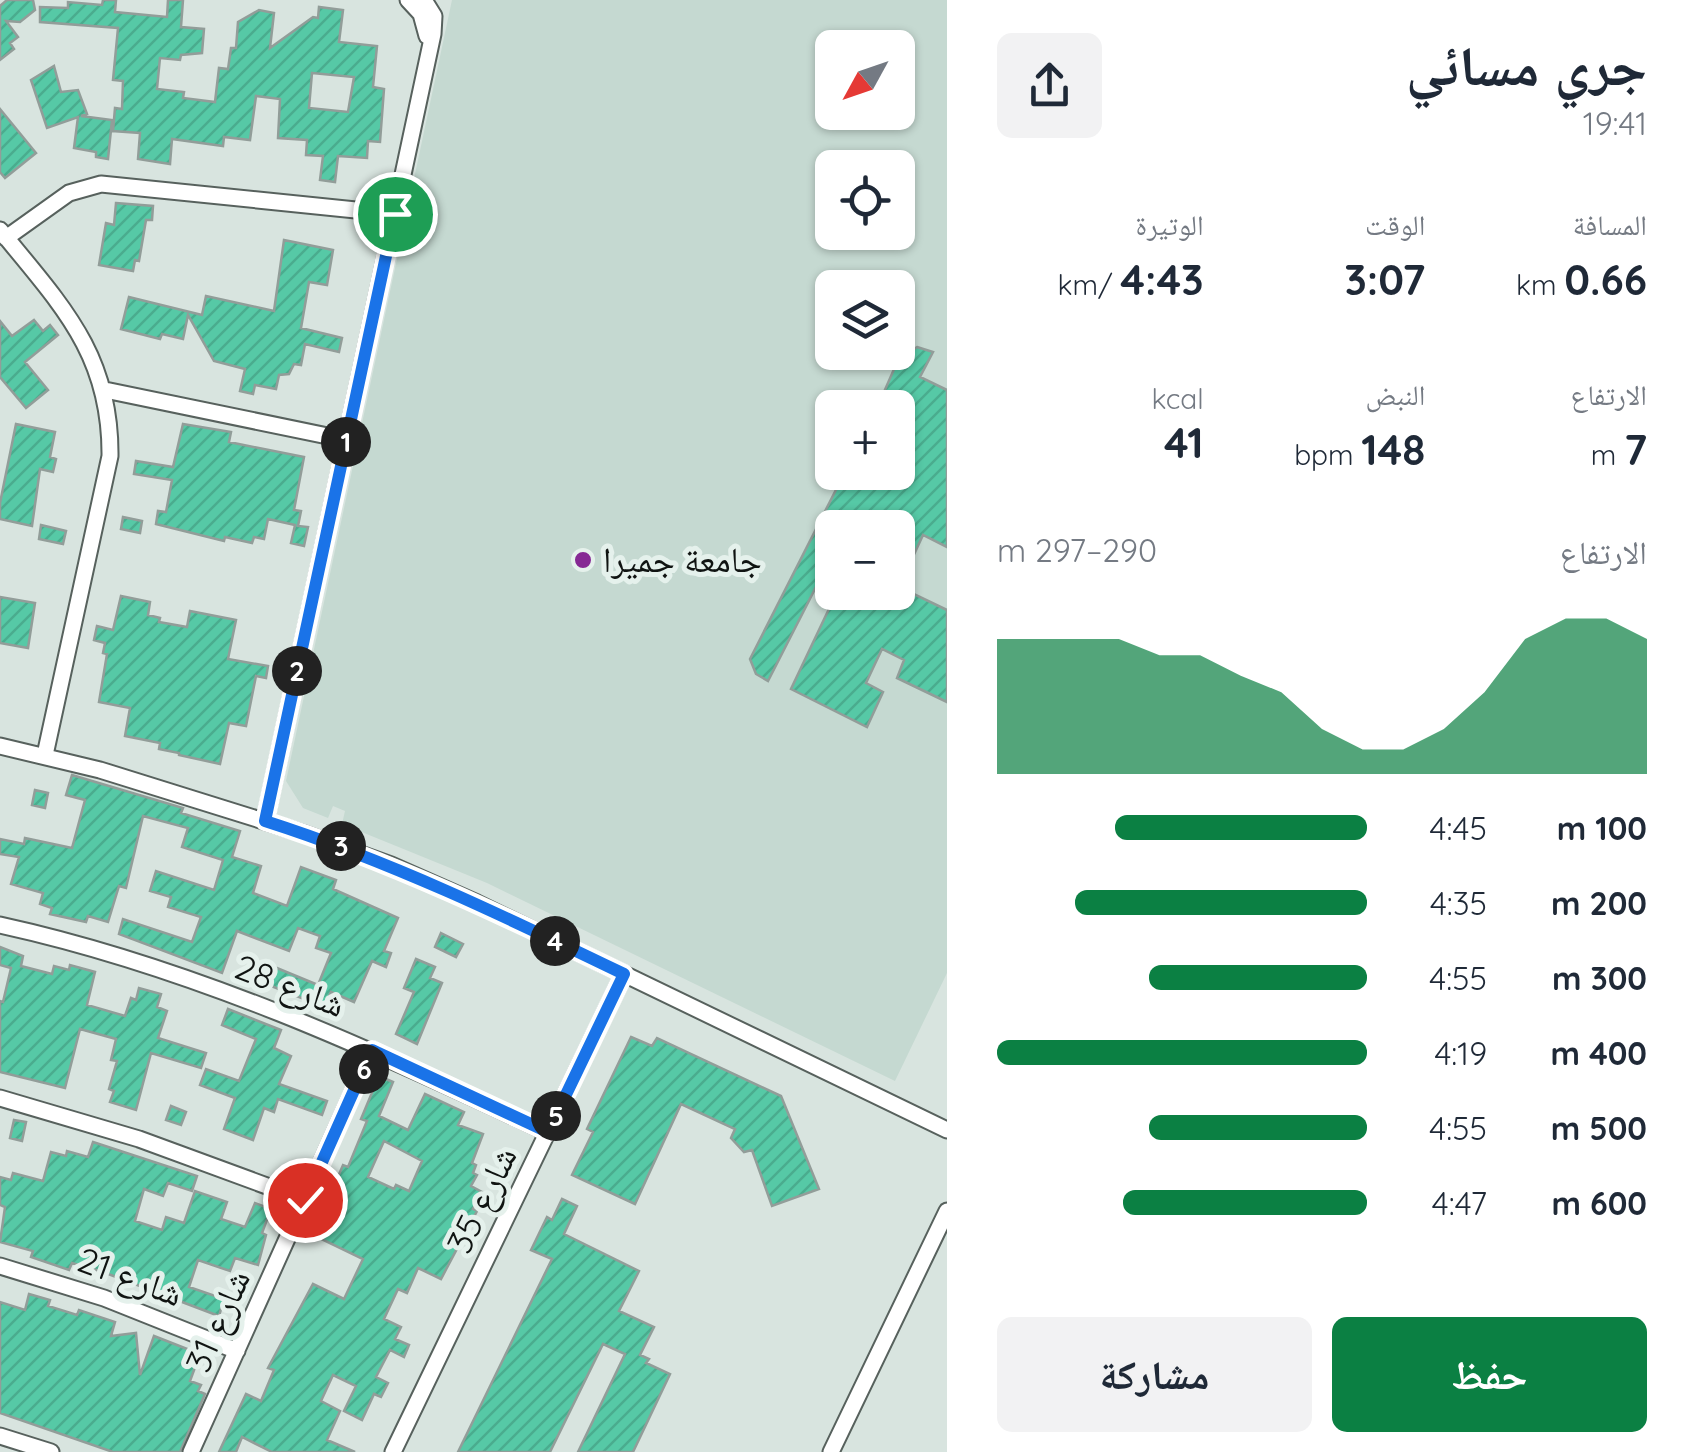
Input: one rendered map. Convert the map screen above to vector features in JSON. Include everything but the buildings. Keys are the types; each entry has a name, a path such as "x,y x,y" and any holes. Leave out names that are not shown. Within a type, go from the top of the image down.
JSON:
{"street":[{"path":"408,0 424,21 427,60"},
{"path":"265,821 435,25 424,0"},
{"path":"45,755 110,456 110,422 104,390 82,336 3,234 55,201 100,184 395,214"},
{"path":"104,390 346,440"},
{"path":"0,746 45,755 265,821 434,883 947,1130"},
{"name":"شارع 28","path":"0,925 198,984 372,1050 548,1132"},
{"name":"شارع 35","path":"393,1452 624,974"},
{"name":"شارع 31","path":"192,1452 372,1050"},
{"path":"0,1098 139,1139 305,1200"},
{"path":"831,1452 947,1211"},
{"name":"شارع 21","path":"0,1266 104,1298 237,1351"},
{"path":"0,1436 51,1452"}],"shaded area":[{"name":"جامعة جميرا","path":"452,0 947,0 947,973 895,1081 487,883 342,824 345,811 333,806 328,818 303,808 286,781"}],"place":[{"name":"جامعة جميرا","path":"583,560"}],"route":[{"path":"305,1200 372,1050 548,1132 624,974 434,883 265,821 395,214"}]}
